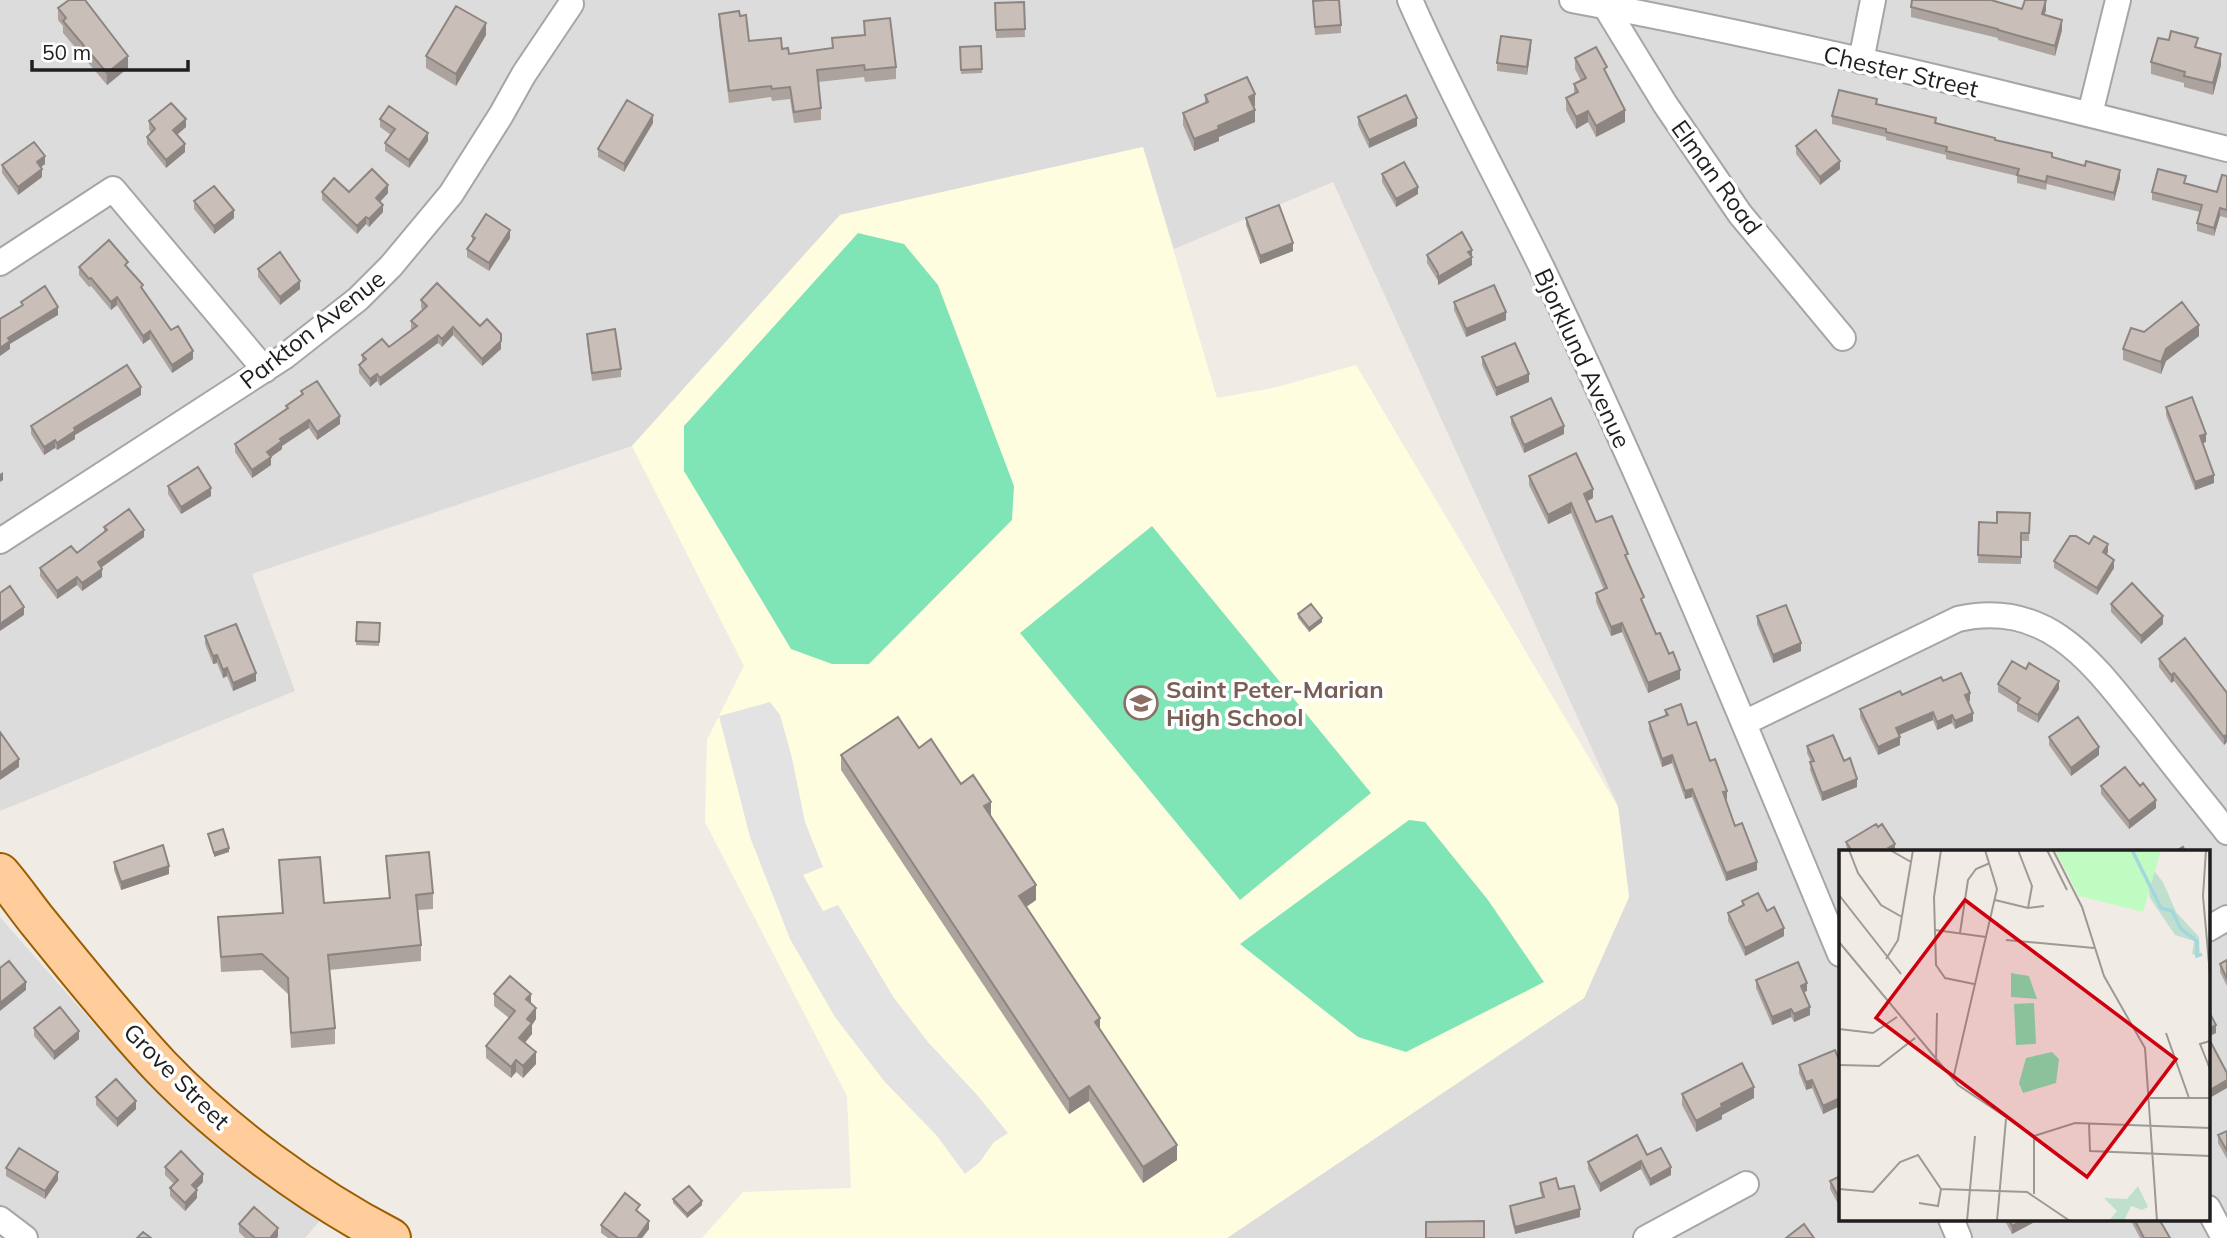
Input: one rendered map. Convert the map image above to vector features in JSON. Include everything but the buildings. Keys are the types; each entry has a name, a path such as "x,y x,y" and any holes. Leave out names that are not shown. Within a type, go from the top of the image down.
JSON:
{"main road":[{"name":"Grove Street","path":"0,873 160,1066 193,1097 265,1157 342,1211 391,1238"}],"street":[{"name":"Bjorklund Avenue","path":"1410,0 1453,94 1543,270 1627,452 1839,952"},
{"name":"Chester Street","path":"1572,0 1861,61 2227,149"},
{"path":"1861,61 1873,0"},
{"path":"2090,114 2118,0"},
{"name":"Parkton Avenue","path":"0,541 265,370 358,299 422,231 452,194 502,116 524,74 577,1"},
{"name":"Elman Road","path":"1605,6 1665,104 1740,214 1843,338"},
{"path":"0,263 113,190 265,370"},
{"path":"1744,723 1958,620 1994,614 2031,622 2088,658 2227,832"},
{"path":"2210,928 2227,918"},
{"path":"1646,1238 1746,1184"},
{"path":"2210,1213 2224,1238"},
{"path":"0,1219 25,1238"},
{"path":"1951,1220 1959,1238"}],"shaded area":[{"path":"0,0 2227,0 2227,1238 1227,1238 1584,998 1629,897 1618,806 1333,182 1174,249 1143,147 840,215 632,446 252,574 295,691 0,811"},
{"name":"Saint Peter-Marian High School","path":"1143,147 1217,398 1273,388 1356,365 1618,807 1629,897 1584,998 1227,1238 702,1238 743,1192 851,1188 847,1096 705,822 707,740 744,666 632,446 840,215"},
{"path":"770,702 780,715 805,822 823,867 803,875 823,911 838,905 894,998 928,1042 1008,1133 994,1142 979,1163 965,1174 937,1136 884,1081 835,1017 790,939 750,837 719,716"},
{"path":"0,917 100,1031 199,1116 324,1216 305,1238 0,1238"}],"green space":[{"path":"858,233 904,244 938,285 1014,486 1012,520 869,664 832,664 791,649 684,471 684,426"},
{"path":"1152,526 1371,793 1240,900 1020,633"},
{"path":"1409,820 1425,822 1488,900 1544,982 1406,1052 1358,1037 1240,944"}],"place":[{"name":"Saint Peter-Marian High School","path":"1141,703"}]}
